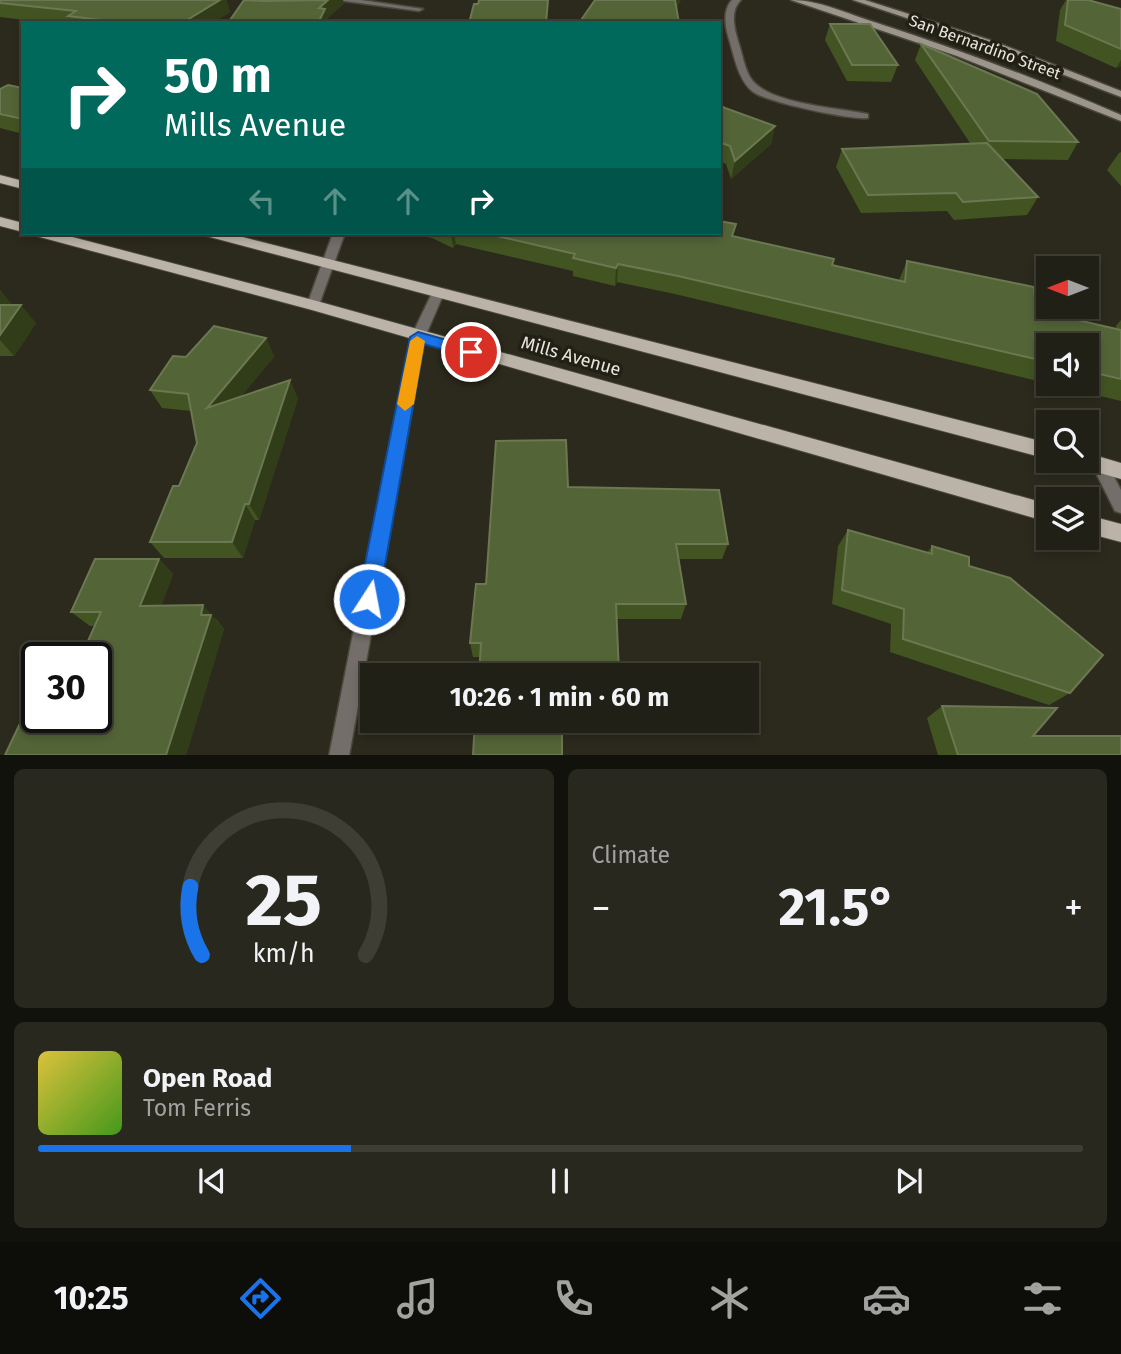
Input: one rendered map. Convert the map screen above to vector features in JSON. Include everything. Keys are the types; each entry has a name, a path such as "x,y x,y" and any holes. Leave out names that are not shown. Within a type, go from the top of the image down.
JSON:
{"main road":[{"name":"San Bernardino Street","path":"795,0 921,38 1040,82 1121,118"},
{"name":"San Bernardino Street","path":"857,0 937,23 1041,60 1121,94"},
{"path":"0,179 21,184"},
{"path":"0,221 21,227"},
{"name":"Mills Avenue","path":"49,235 313,305 418,337 1036,510"},
{"name":"Mills Avenue","path":"219,235 1036,448"},
{"path":"1099,465 1121,471"},
{"path":"1099,527 1121,533"}],"street":[{"path":"341,0 421,4 415,21"},
{"path":"737,0 732,4 729,25 746,78 756,90 776,99 865,116"},
{"path":"313,305 338,235"},
{"path":"339,755 418,337 438,293"},
{"path":"1098,473 1121,506"}],"building":[{"path":"0,0 220,0 185,21 110,21 68,16 76,11 0,3"},
{"path":"244,0 328,0 319,8 325,9 319,21 229,21"},
{"path":"479,0 548,0 546,21 470,21 474,4 478,4"},
{"path":"595,0 675,0 679,21 580,21"},
{"path":"1068,0 1088,0 1121,9 1121,49 1065,25"},
{"path":"830,24 870,24 898,65 852,65"},
{"path":"921,44 1037,94 1078,142 989,141"},
{"path":"8,85 21,88 21,119 0,114 0,89"},
{"path":"721,106 775,126 735,161 730,146 721,143"},
{"path":"987,143 1038,197 963,202 956,193 868,195 842,149"},
{"path":"721,221 736,224 732,236 834,259 832,265 905,282 907,261 1034,287 1036,319 1073,319 1121,330 1121,379 1099,374 1099,333 1036,333 1036,359 678,276 618,264 616,268 573,258 575,254 493,235 721,235"},
{"path":"0,305 21,305 0,335"},
{"path":"214,326 266,338 207,408 290,380 249,504 245,504 232,542 150,542 173,486 179,486 197,443 188,394 150,390 173,356 186,357"},
{"path":"566,440 568,487 719,490 728,544 676,544 686,604 616,604 619,663 480,663 481,643 470,643 476,584 486,584 496,441"},
{"path":"848,530 932,554 932,546 969,557 969,566 1010,578 1103,655 1070,693 903,639 904,609 842,590"},
{"path":"95,559 159,559 140,606 203,605 201,615 211,615 166,755 5,755 21,721 21,733 112,733 112,642 88,642 101,612 71,612"},
{"path":"942,706 1057,708 1033,736 1121,736 1121,755 958,755"},
{"path":"474,733 562,733 562,755 473,755"}],"slow traffic":[{"path":"405,404 417,341"}],"route":[{"path":"369,599 418,337 471,352"}]}
